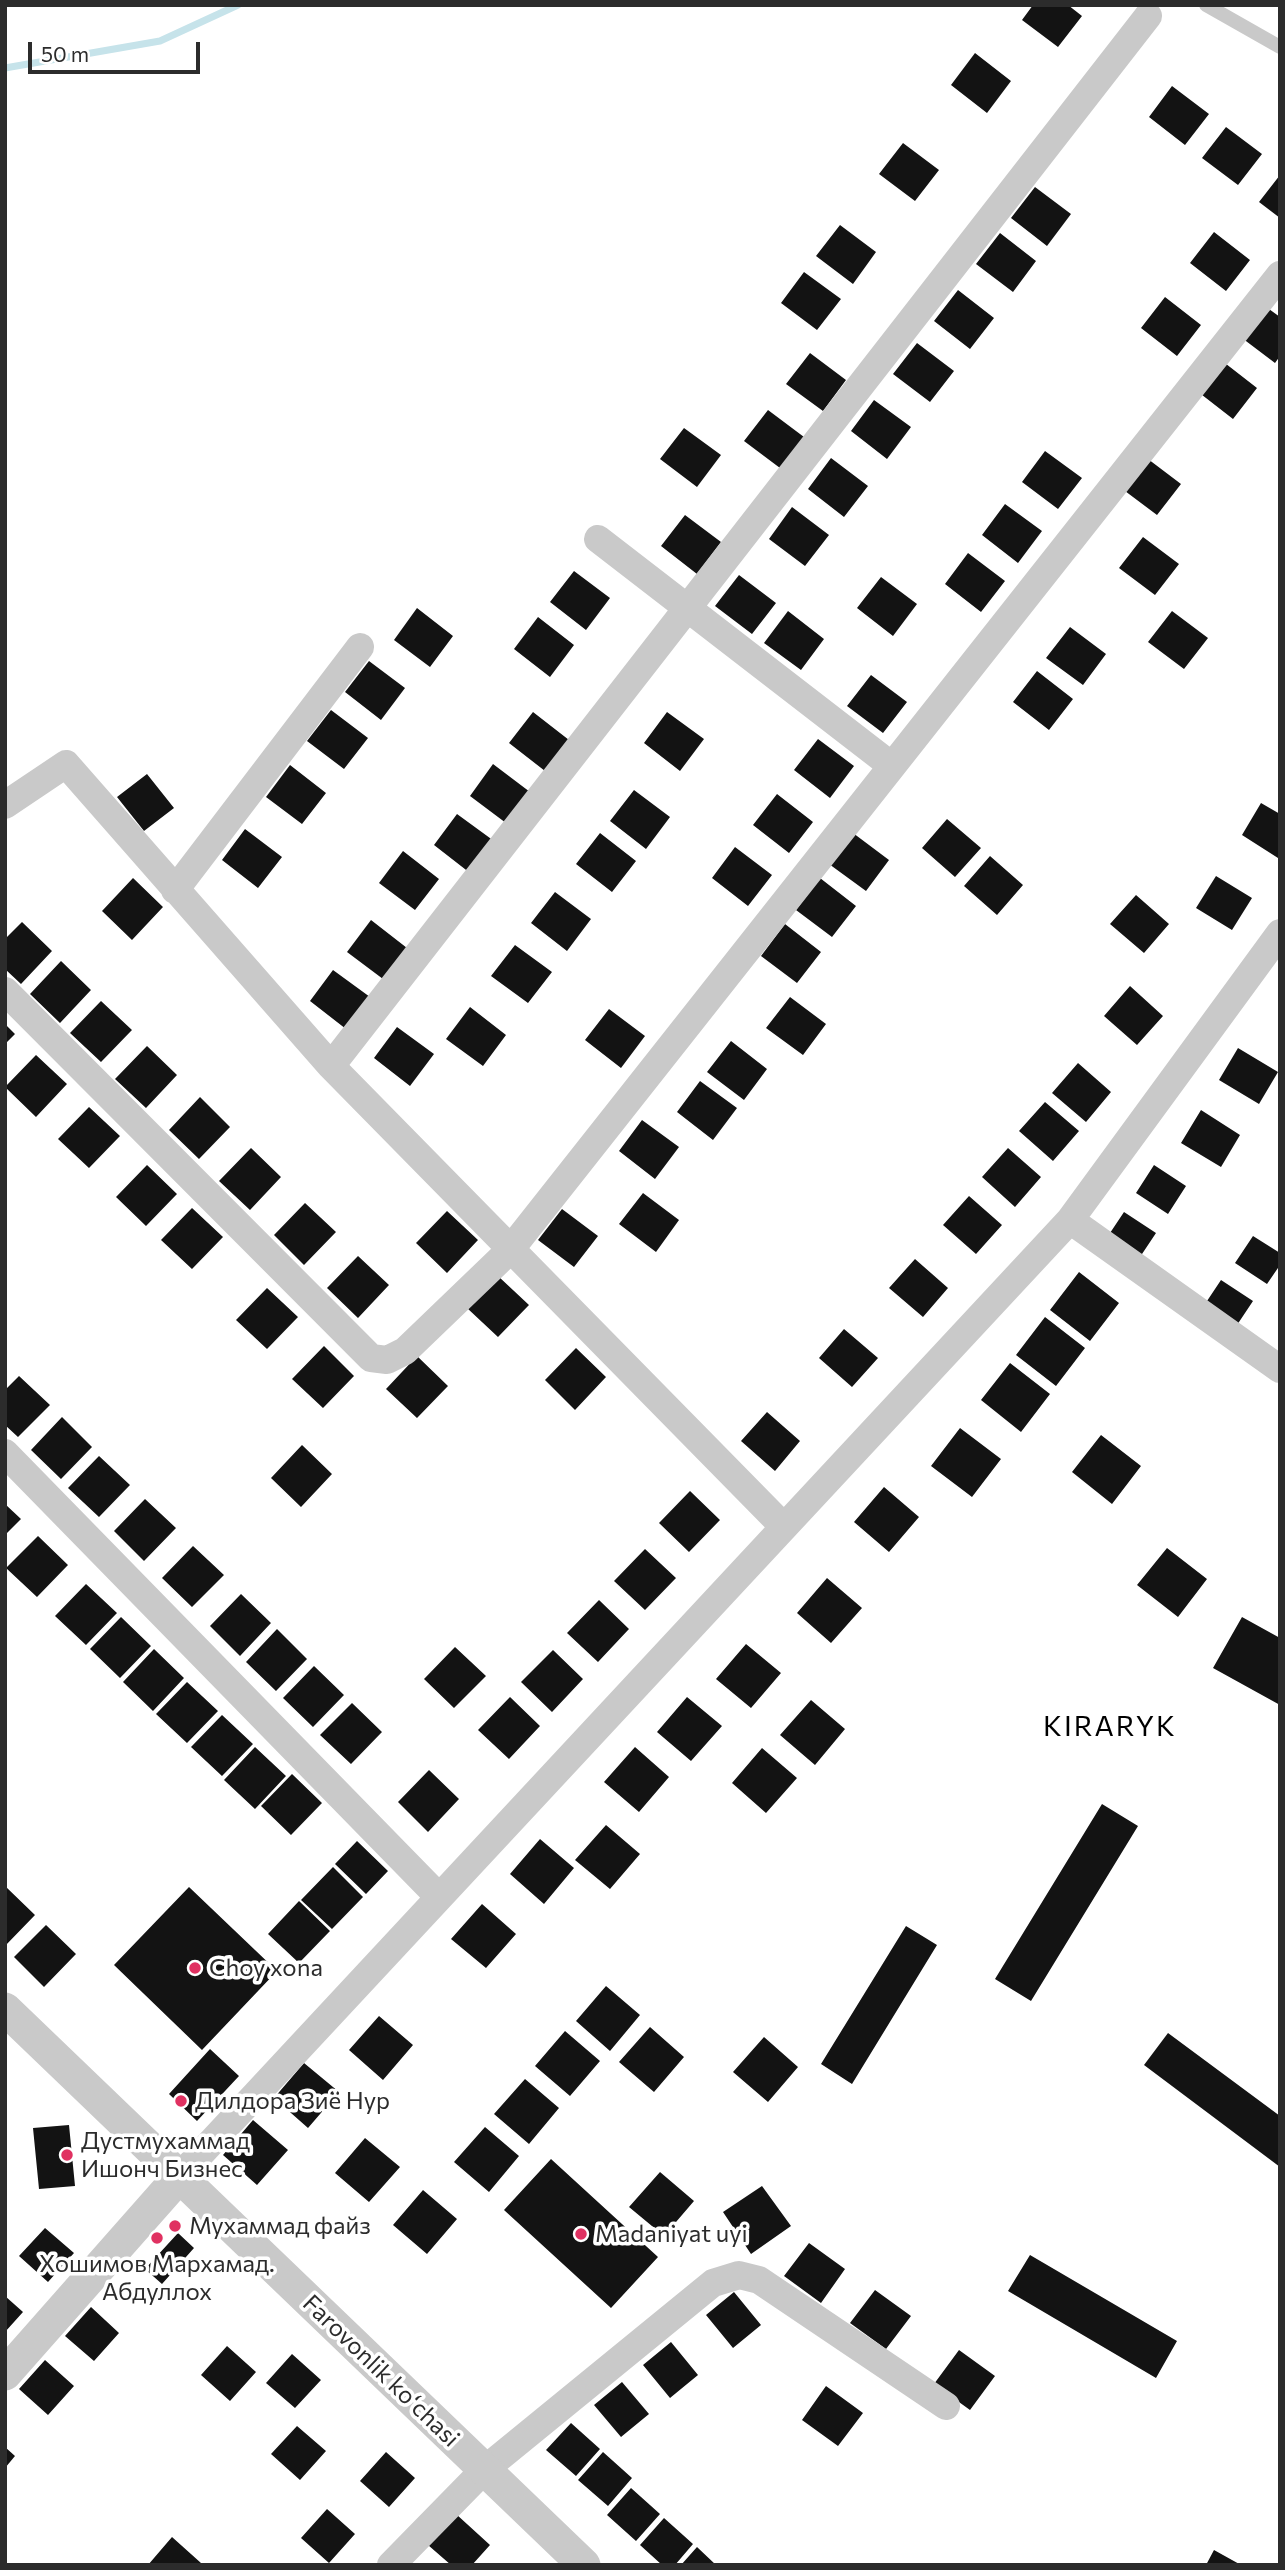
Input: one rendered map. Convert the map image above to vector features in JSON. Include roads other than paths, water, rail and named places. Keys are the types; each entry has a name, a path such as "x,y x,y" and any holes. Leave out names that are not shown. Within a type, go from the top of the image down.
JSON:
{"street":[{"path":"331,1066 1149,16"},
{"path":"5,991 371,1358 387,1360 405,1351 510,1250 1280,275"},
{"path":"598,539 892,766"},
{"path":"174,890 360,647"},
{"path":"5,805 66,764 331,1066 783,1527"},
{"path":"5,2374 179,2177 1070,1220 1280,933"},
{"path":"1070,1220 1280,1369"},
{"path":"5,1453 439,1897"},
{"name":"Farovonlik koʻchasi","path":"5,2009 584,2565"},
{"path":"391,2565 484,2470 713,2283 739,2275 759,2280 946,2406"}],"lane":[{"path":"1206,5 1280,47"}],"waterway":[{"path":"5,68 160,41 238,5"}],"place":[{"name":"Choy xona","path":"195,1968"},
{"name":"Дилдора Зиё Нур","path":"181,2101"},
{"name":"Дустмухаммад Ишонч Бизнес","path":"67,2155"},
{"name":"Мухаммад файз","path":"175,2226"},
{"name":"Madaniyat uyi","path":"581,2234"},
{"name":"Хошимов Мархамад. Абдуллох","path":"157,2238"}],"district":[{"name":"KIRARYK","path":"1110,1727"}]}
